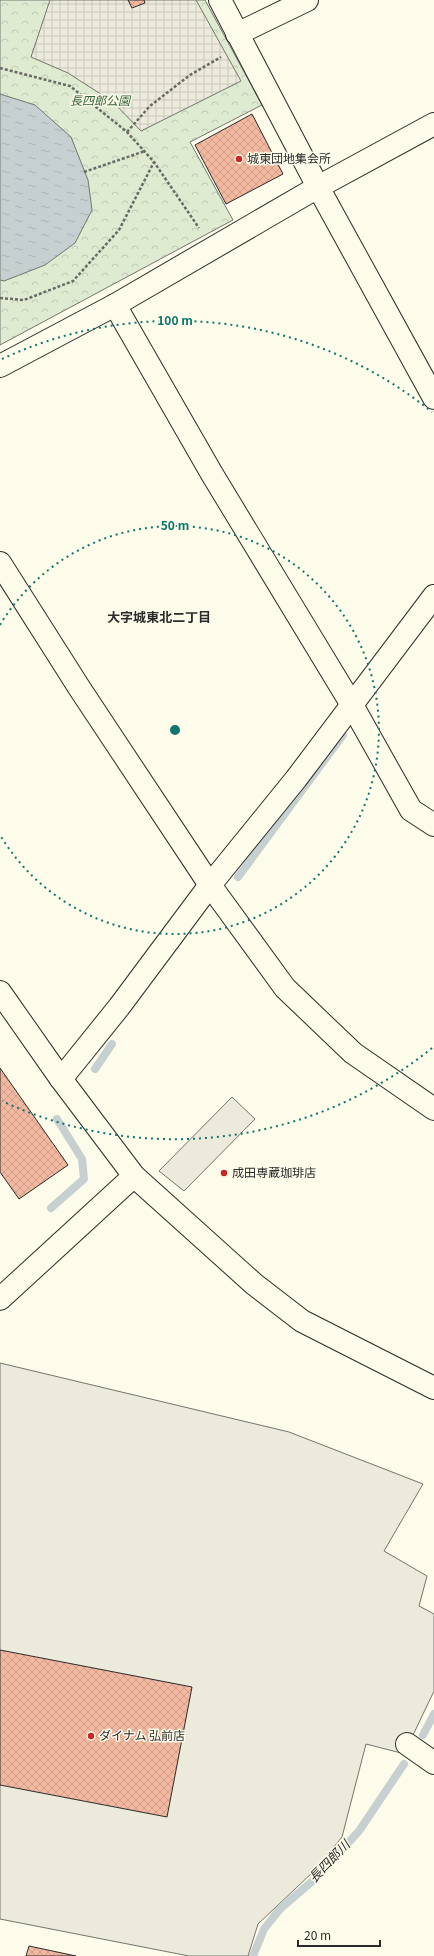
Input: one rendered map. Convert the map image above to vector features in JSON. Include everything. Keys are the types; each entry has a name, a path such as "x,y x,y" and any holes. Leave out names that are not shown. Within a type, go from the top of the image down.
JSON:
{"street":[{"path":"220,0 318,187 434,398"},
{"path":"237,34 307,0"},
{"path":"0,366 115,305 318,187 434,124"},
{"path":"115,305 212,474 352,705 411,810 434,825"},
{"path":"0,563 80,689 210,885 285,988 353,1053 434,1109"},
{"path":"61,1079 119,1006 210,885 296,779 434,596"},
{"path":"0,992 61,1079 134,1176 254,1284 302,1321 434,1388"},
{"path":"0,1299 134,1176"},
{"path":"407,1744 434,1763"}],"path":[{"path":"127,132 150,106 190,76 226,54"},
{"path":"0,68 70,86 127,132 154,162 213,248"},
{"path":"84,172 145,151"},
{"path":"0,298 24,300 73,281 119,230 154,162"}],"green space":[{"name":"長四郎公園","path":"0,0 205,0 262,105 190,142 233,220 0,345"}],"shaded area":[{"path":"50,0 196,0 241,81 141,131 113,102 68,73 31,57"},
{"path":"232,1097 255,1119 184,1191 159,1171"},
{"path":"0,1363 289,1432 423,1484 384,1551 427,1576 419,1606 434,1614 434,1691 414,1733 401,1753 366,1744 342,1837 314,1871 258,1924 248,1956 189,1956 0,1919"}],"water":[{"path":"0,94 35,105 71,137 88,180 92,210 75,243 45,265 4,281 0,280"}],"building":[{"path":"128,0 144,0 145,3 132,8"},
{"name":"城東団地集会所","path":"252,114 283,174 226,204 195,145"},
{"path":"0,1068 68,1165 19,1199 0,1172"},
{"name":"ダイナム 弘前店","path":"0,1650 192,1687 167,1817 0,1785"},
{"path":"29,1946 76,1956 26,1956"}],"waterway":[{"path":"238,877 343,735"},
{"path":"95,1069 112,1044"},
{"path":"51,1208 84,1179 82,1159 57,1119"},
{"path":"423,1735 434,1714"},
{"name":"長四郎川","path":"253,1956 264,1929 280,1909 316,1878 359,1831 404,1764"}],"place":[{"name":"城東団地集会所","path":"239,159"},
{"name":"成田専蔵珈琲店","path":"224,1173"},
{"name":"ダイナム 弘前店","path":"91,1736"}],"district":[{"name":"大字城東北二丁目","path":"159,617"}]}
